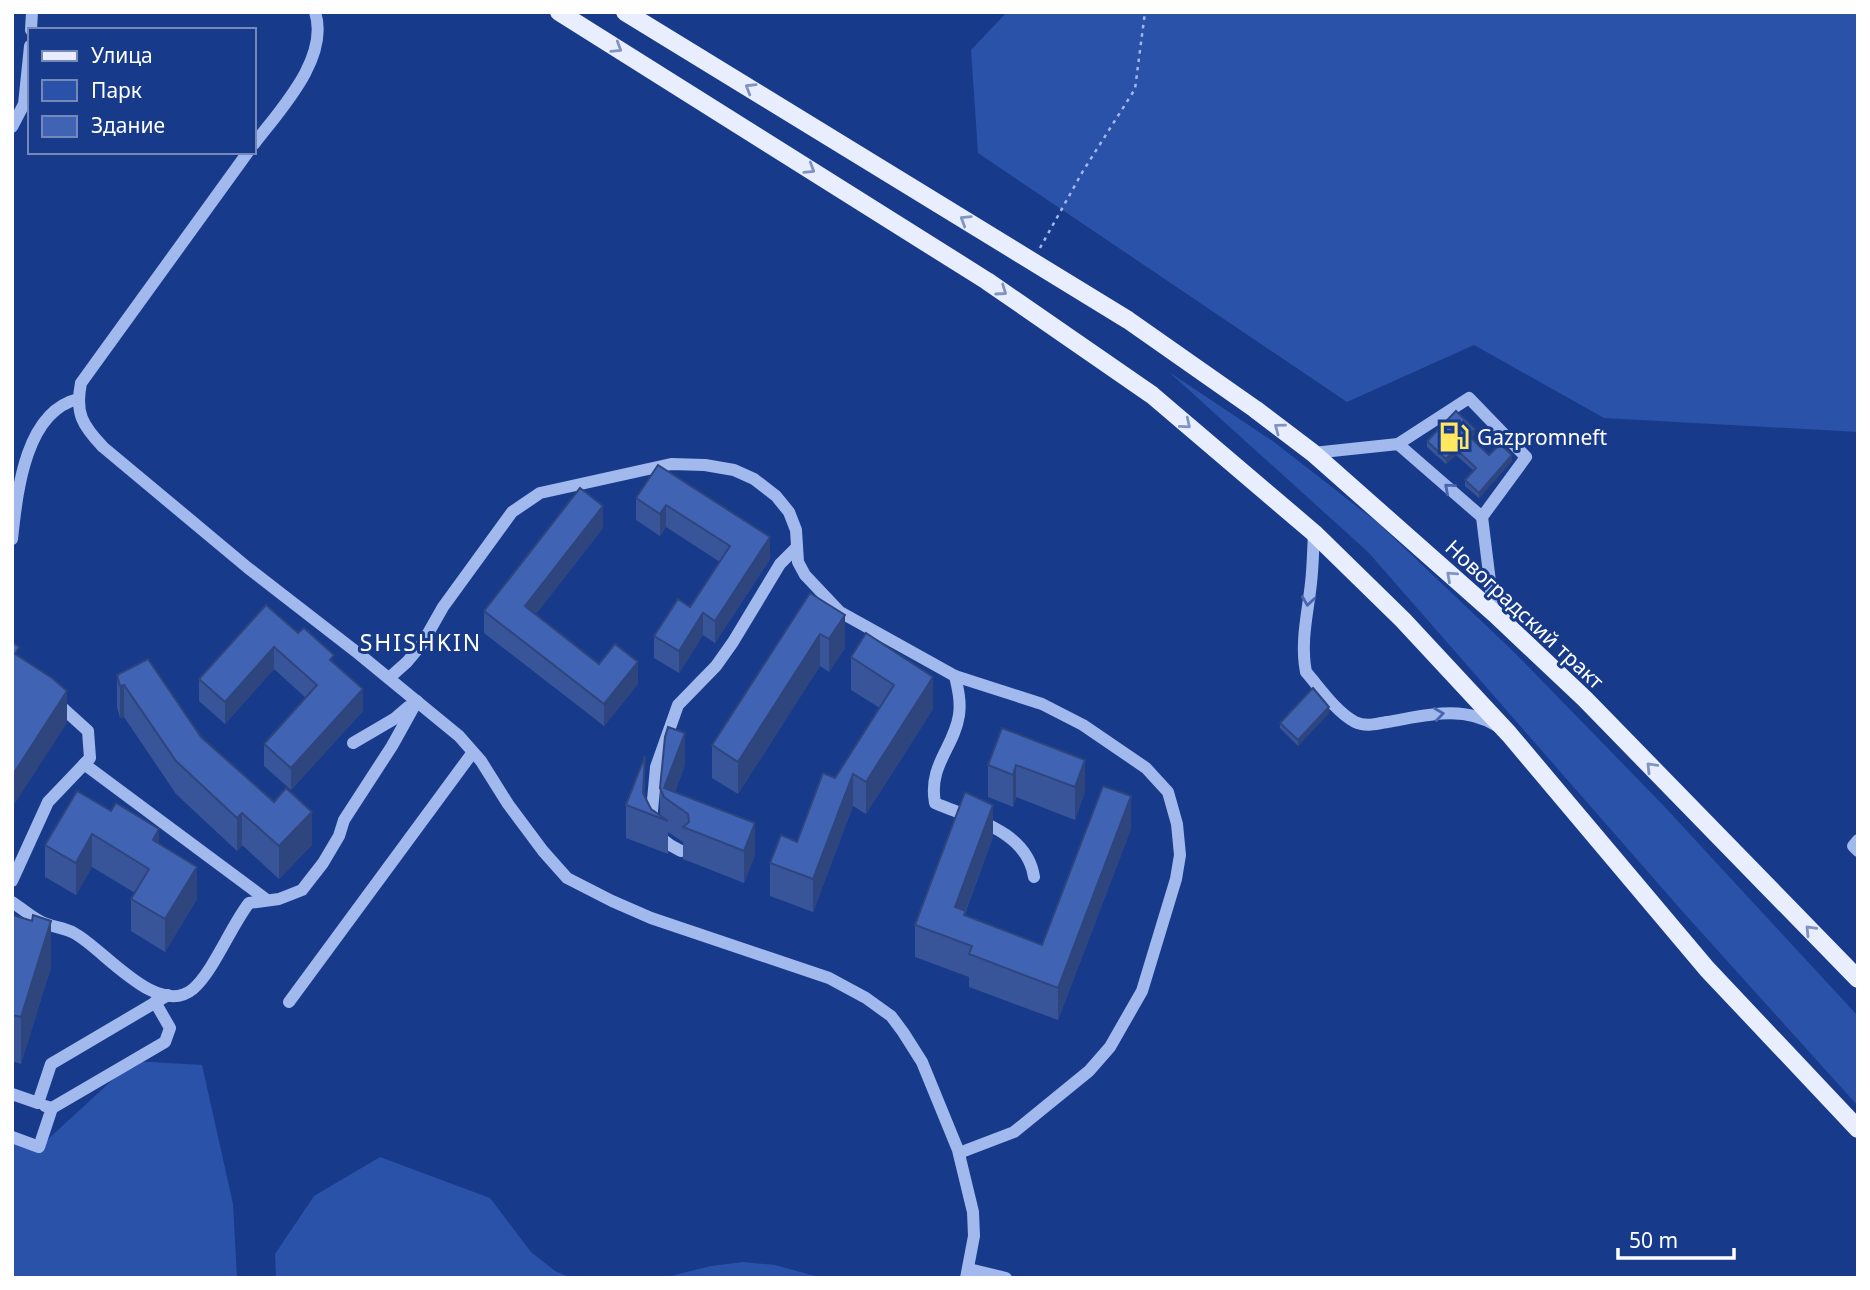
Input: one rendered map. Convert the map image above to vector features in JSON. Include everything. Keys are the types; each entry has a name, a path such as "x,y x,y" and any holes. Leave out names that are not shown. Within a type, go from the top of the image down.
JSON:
{"main road":[{"path":"559,12 987,281 1152,395 1314,533 1403,620 1508,734 1707,968 1858,1129"},
{"name":"Новоградский тракт","path":"625,12 1128,320 1313,453 1585,699 1858,979"}],"lane":[{"path":"256,142 312,61 318,33 315,12"},
{"path":"12,127 24,104 28,65"},
{"path":"247,154 81,383 78,399 80,415 90,433 103,447 248,568 459,736 474,752 543,851 567,878 651,918 829,978 866,998 891,1016 922,1062 959,1153 973,1212 974,1236 968,1273 1006,1278"},
{"path":"1313,453 1398,444 1469,398 1526,457 1482,517"},
{"path":"12,539 18,464 58,408 78,399"},
{"path":"1398,444 1482,517 1494,614"},
{"path":"389,678 422,644 443,607 512,512 540,493 671,464 705,465 734,470 754,479 776,496 789,512 796,530 798,562 805,575 840,612 956,676 1042,704 1083,726 1146,768 1168,792 1177,824 1180,855 1176,880 1142,990 1110,1047 1089,1071 1014,1132 959,1153"},
{"path":"1314,533 1304,633 1304,662 1306,672 1347,717 1358,724 1372,725 1446,712 1461,712 1489,721 1508,734"},
{"path":"681,851 657,835 651,822 656,767 678,705 716,666 780,564 797,547"},
{"path":"956,676 960,694 959,716 933,778 935,803 995,827 1014,843 1032,864 1034,877"},
{"path":"12,881 48,802 90,758 88,731 44,690"},
{"path":"353,743 394,719 416,701"},
{"path":"13,906 44,923 74,933 106,955 127,977 153,991 175,996 192,990 249,903 279,899 302,890 323,863 339,836 344,820 392,746 416,701"},
{"path":"289,1002 474,752"},
{"path":"84,764 267,900"},
{"path":"1858,840 1853,845 1858,850"},
{"path":"38,1103 51,1064 168,995"},
{"path":"12,1137 39,1147 51,1108 166,1042 170,1028 155,1002"},
{"path":"12,1094 51,1108"}],"path":[{"path":"1032,261 1083,171 1135,89 1145,12"}],"green space":[{"path":"1007,12 1858,12 1858,432 1604,418 1474,345 1347,402 978,153 971,50"},
{"path":"1169,372 1274,442 1378,523 1516,654 1662,804 1858,1016 1858,1106 1683,912 1368,552"},
{"path":"133,1061 202,1065 233,1204 237,1278 12,1278 12,1135 46,1141"},
{"path":"380,1157 490,1198 531,1252 555,1271 571,1278 276,1278 275,1254 314,1196"},
{"path":"743,1262 775,1265 822,1278 663,1278 711,1266"}],"building":[{"path":"1456,411 1475,429 1468,435 1489,455 1500,444 1512,455 1479,493 1465,480 1476,468 1456,449 1446,459 1427,441"},
{"path":"658,465 770,537 715,621 703,613 679,651 654,636 678,599 690,607 730,546 666,505 660,514 636,498"},
{"path":"580,488 603,506 525,606 599,664 615,644 638,662 604,704 484,611"},
{"path":"810,593 845,615 829,639 820,634 738,762 712,745"},
{"path":"266,605 298,633 304,628 334,655 330,660 363,689 291,768 264,744 317,685 274,647 225,702 199,679"},
{"path":"866,633 933,677 866,782 853,774 813,879 770,863 781,835 797,842 823,773 835,778 894,685 851,657"},
{"path":"12,642 19,647 15,654 67,691 12,776 13,700"},
{"path":"148,659 201,737 274,802 286,788 312,812 279,846 242,813 237,818 176,761 124,685 120,686 117,675"},
{"path":"1313,688 1329,707 1298,740 1280,723"},
{"path":"668,727 685,733 664,788 755,823 744,851 683,827 689,822 688,814 664,797 660,788"},
{"path":"1002,728 1085,760 1075,787 1016,765 1013,775 988,765"},
{"path":"645,756 643,793 651,809 668,821 626,805"},
{"path":"1103,786 1131,796 1058,988 969,954 972,946 915,925 965,792 993,805 955,907 966,911 964,915 1042,945"},
{"path":"77,791 111,811 116,803 159,829 153,840 197,867 165,919 131,899 149,869 92,834 76,863 45,845"},
{"path":"13,915 32,921 33,915 51,921 21,1017 12,1015"}],"place":[{"name":"Gazpromneft","path":"1454,437"}],"district":[{"name":"SHISHKIN","path":"421,642"}]}
